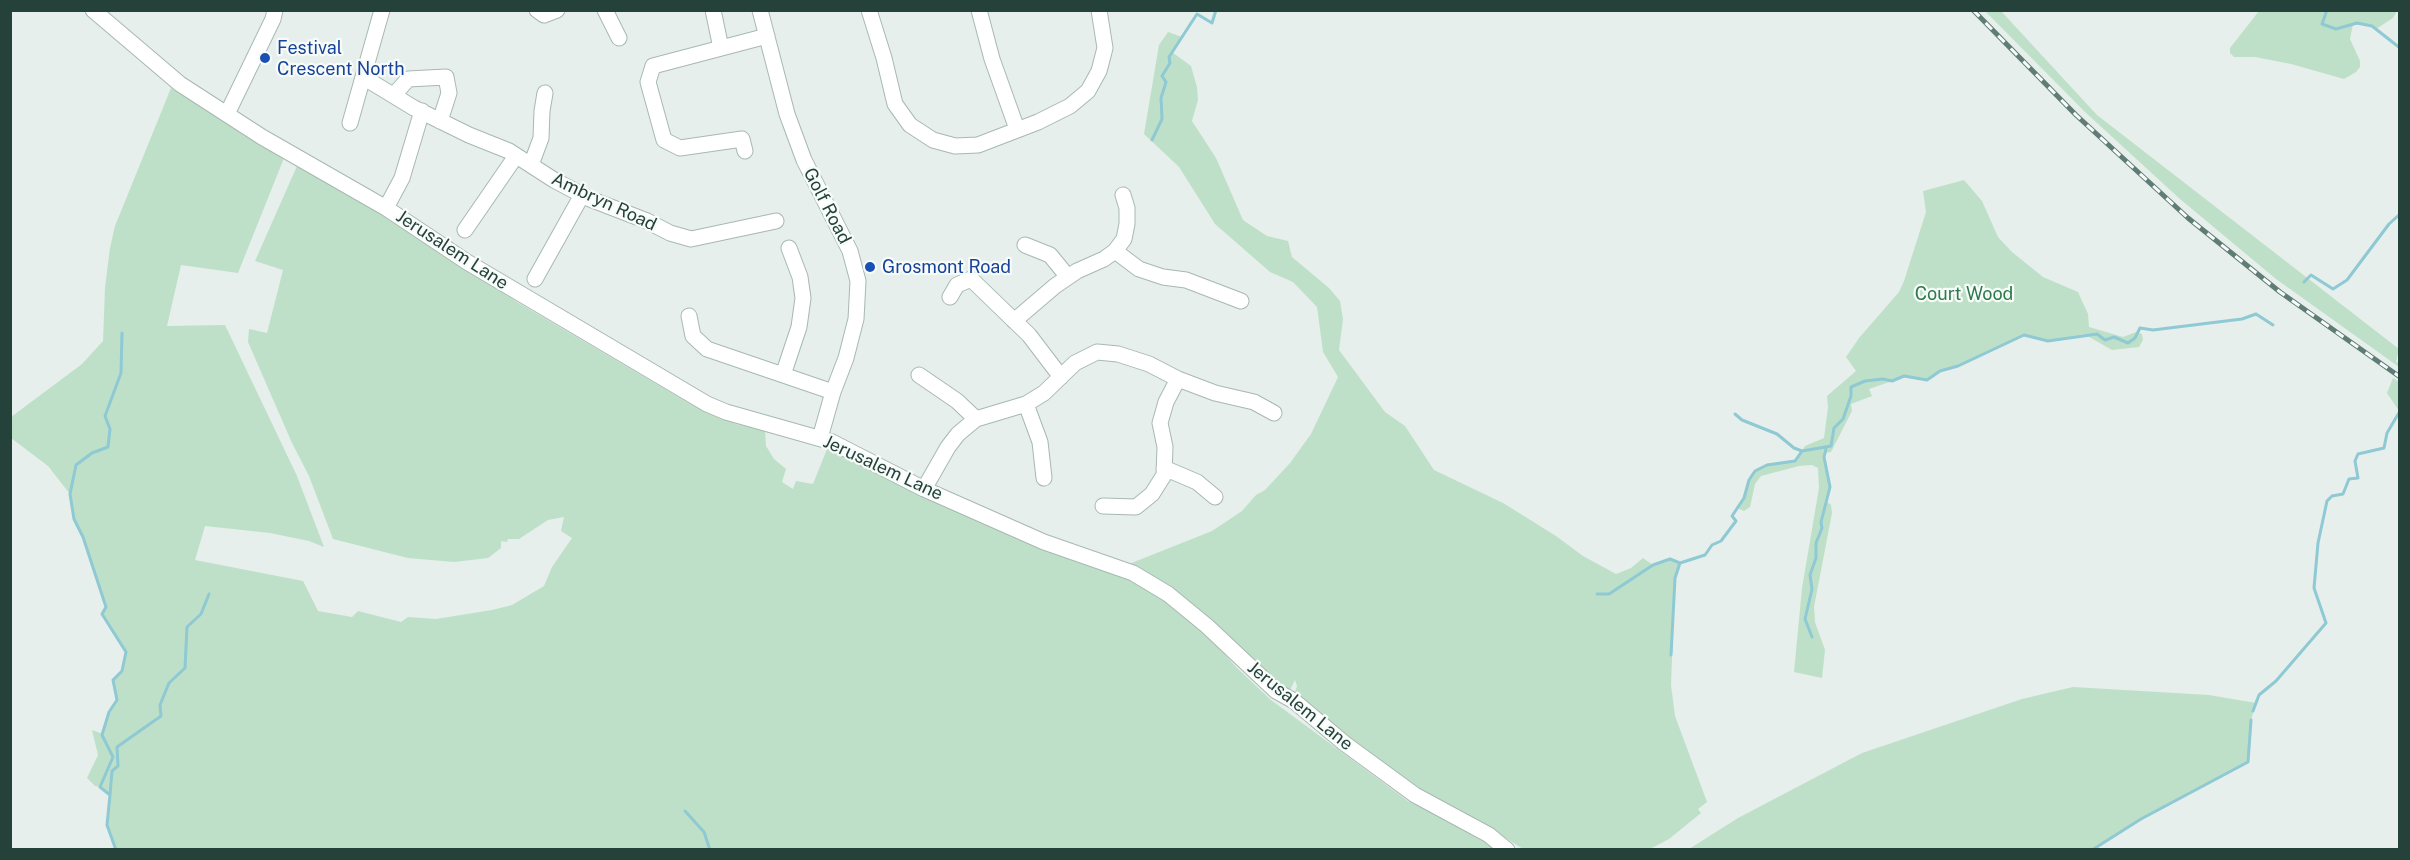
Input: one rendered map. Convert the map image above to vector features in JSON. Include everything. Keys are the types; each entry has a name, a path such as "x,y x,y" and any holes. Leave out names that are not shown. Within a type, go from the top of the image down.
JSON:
{"street":[{"name":"Jerusalem Lane","path":"93,10 180,84 386,208 467,262 707,404 762,423 820,438 924,489 1044,542 1132,573 1168,594 1207,626 1276,691 1294,701 1353,750 1415,795 1489,835 1507,849"},
{"path":"227,114 254,62 275,10"},
{"path":"350,123 382,10"},
{"path":"537,10 544,15 557,10"},
{"path":"605,10 619,38"},
{"path":"712,10 722,48"},
{"name":"Golf Road","path":"760,10 787,114 804,160 850,251 858,281 856,318 846,358 833,392 820,438"},
{"path":"869,10 895,104 910,125 933,140 955,146 978,145 1017,129 1070,106 1088,91 1099,71 1105,48 1103,23 1099,10"},
{"path":"979,10 992,59 1017,129"},
{"path":"745,151 742,139 680,148 664,140 648,82 653,66 767,36"},
{"name":"Ambryn Road","path":"363,76 440,121 516,156 582,195 670,233 691,239 777,220"},
{"path":"394,95 408,79 446,77 449,93 440,121"},
{"path":"531,165 541,138 545,93"},
{"path":"386,208 402,178 422,111"},
{"path":"465,230 516,156"},
{"path":"535,279 582,195"},
{"path":"1014,321 1068,277 1115,251 1124,239 1127,224 1127,208 1123,195"},
{"path":"1025,245 1050,255 1068,277"},
{"path":"783,375 799,327 803,298 800,278 789,248"},
{"path":"1115,251 1139,270 1163,277 1186,280 1241,301"},
{"path":"950,297 957,285 971,279 1014,321 1061,377"},
{"path":"689,316 693,336 707,349 833,392"},
{"path":"924,489 948,447 958,434 976,419 1026,404 1044,393 1075,363 1097,352 1118,354 1149,364 1178,379 1215,393 1254,402 1274,413"},
{"path":"919,375 957,401 976,419"},
{"path":"1103,506 1136,507 1152,494 1164,475 1165,447 1160,423 1166,402 1178,379"},
{"path":"1026,404 1040,442 1044,478"},
{"path":"1164,468 1197,482 1215,497"}],"green space":[{"path":"1985,11 2001,11 2097,115 2399,349 2396,362 2399,363 2399,367 2276,279 2180,199 2085,112"},
{"path":"2259,11 2397,11 2393,18 2376,29 2372,26 2353,24 2350,39 2360,61 2360,67 2344,79 2291,64 2255,57 2234,57 2230,53 2230,48"},
{"path":"1168,32 1182,37 1172,52 1191,66 1198,100 1192,121 1216,158 1243,220 1267,236 1288,241 1292,257 1329,288 1340,301 1343,319 1339,350 1385,412 1405,426 1434,470 1503,503 1583,556 1616,574 1631,568 1643,558 1653,565 1670,559 1680,563 1675,578 1671,685 1675,716 1707,802 1698,809 1701,813 1669,839 1650,849 1523,849 1482,823 1420,793 1294,695 1297,686 1295,680 1286,693 1129,564 1212,531 1242,511 1290,463 1311,434 1338,377 1323,352 1317,307 1293,282 1270,272 1215,224 1179,167 1144,134 1159,45"},
{"path":"171,88 284,158 238,273 181,265 167,326 225,325 297,476 324,547 309,541 270,533 205,526 195,560 303,581 318,611 352,617 358,611 401,622 408,617 436,619 512,605 544,586 552,567 572,538 561,531 564,517 548,520 519,539 501,541 501,548 488,558 454,562 408,558 333,539 309,476 248,342 249,329 267,333 283,270 255,261 297,166 384,214 517,302 692,405 736,424 765,430 766,446 774,459 786,469 782,482 793,489 796,481 813,484 827,449 909,489 1116,571 1166,601 1210,637 1236,667 1271,700 1408,801 1440,816 1496,849 116,849 107,825 110,795 87,778 98,755 92,730 103,734 109,712 117,700 113,680 122,671 126,652 102,614 106,607 83,537 74,519 70,494 48,466 11,438 11,417 82,364 103,341 105,288 115,226"},
{"name":"Court Wood","path":"1964,180 1982,201 1998,237 2012,252 2043,277 2078,292 2088,314 2089,327 2123,337 2136,332 2142,334 2143,340 2139,347 2112,350 2084,334 2048,341 2024,335 1958,366 1940,371 1927,380 1904,377 1869,389 1872,396 1851,404 1852,411 1831,452 1824,453 1830,487 1826,501 1831,505 1832,513 1814,607 1815,622 1825,650 1822,678 1794,672 1802,588 1819,488 1818,468 1812,465 1799,466 1761,476 1755,484 1750,507 1744,511 1737,508 1744,498 1749,480 1755,471 1767,465 1795,461 1805,446 1824,438 1827,396 1856,371 1846,357 1859,338 1899,292 1904,281 1926,212 1923,191"},
{"path":"2393,378 2399,382 2399,411 2387,393"},
{"path":"2073,687 2209,695 2256,703 2251,720 2248,762 2141,819 2092,849 1689,849 1738,818 1862,753 2022,699"}],"waterway":[{"path":"1152,140 1162,119 1161,98 1166,82 1162,76 1170,63 1169,57 1197,14 1212,23 1216,10"},
{"path":"2327,10 2322,24 2336,29 2357,23 2372,26 2400,48"},
{"path":"2304,282 2311,275 2333,289 2347,280 2389,224 2400,214"},
{"path":"1597,594 1609,594 1653,565 1670,559 1680,563 1705,555 1712,545 1721,541 1736,521 1732,516 1744,498 1749,480 1755,471 1767,465 1795,461 1802,451 1831,446 1834,428 1843,419 1851,396 1851,387 1865,381 1883,379 1892,381 1904,376 1927,380 1940,371 1958,366 2024,335 2048,341 2097,334 2105,340 2114,337 2128,343 2135,338 2140,328 2153,330 2242,319 2256,314 2273,325"},
{"path":"116,850 107,825 110,795 100,787 113,757 102,735 109,712 117,700 113,680 122,671 126,652 102,614 106,607 83,537 74,519 70,494 76,465 92,453 108,447 110,429 105,416 121,373 122,333"},
{"path":"2253,711 2259,695 2276,681 2326,623 2314,588 2318,543 2327,501 2332,496 2343,494 2349,479 2358,478 2355,461 2358,454 2384,448 2387,433 2400,411"},
{"path":"1735,414 1742,420 1777,434 1794,448 1802,451"},
{"path":"1812,637 1805,619 1812,589 1810,575 1816,558 1816,543 1822,528 1821,522 1830,487 1824,457 1826,449"},
{"path":"1671,655 1675,578 1680,563"},
{"path":"110,795 112,771 118,766 117,747 161,716 160,705 169,683 185,668 187,627 201,614 209,594"},
{"path":"2092,850 2141,819 2248,762 2251,720"},
{"path":"685,811 704,832 710,850"}],"railway":[{"path":"1973,10 2076,115 2188,218 2280,292 2400,377"}],"place":[{"name":"Festival Crescent North","path":"265,58"},
{"name":"Grosmont Road","path":"870,267"}]}
